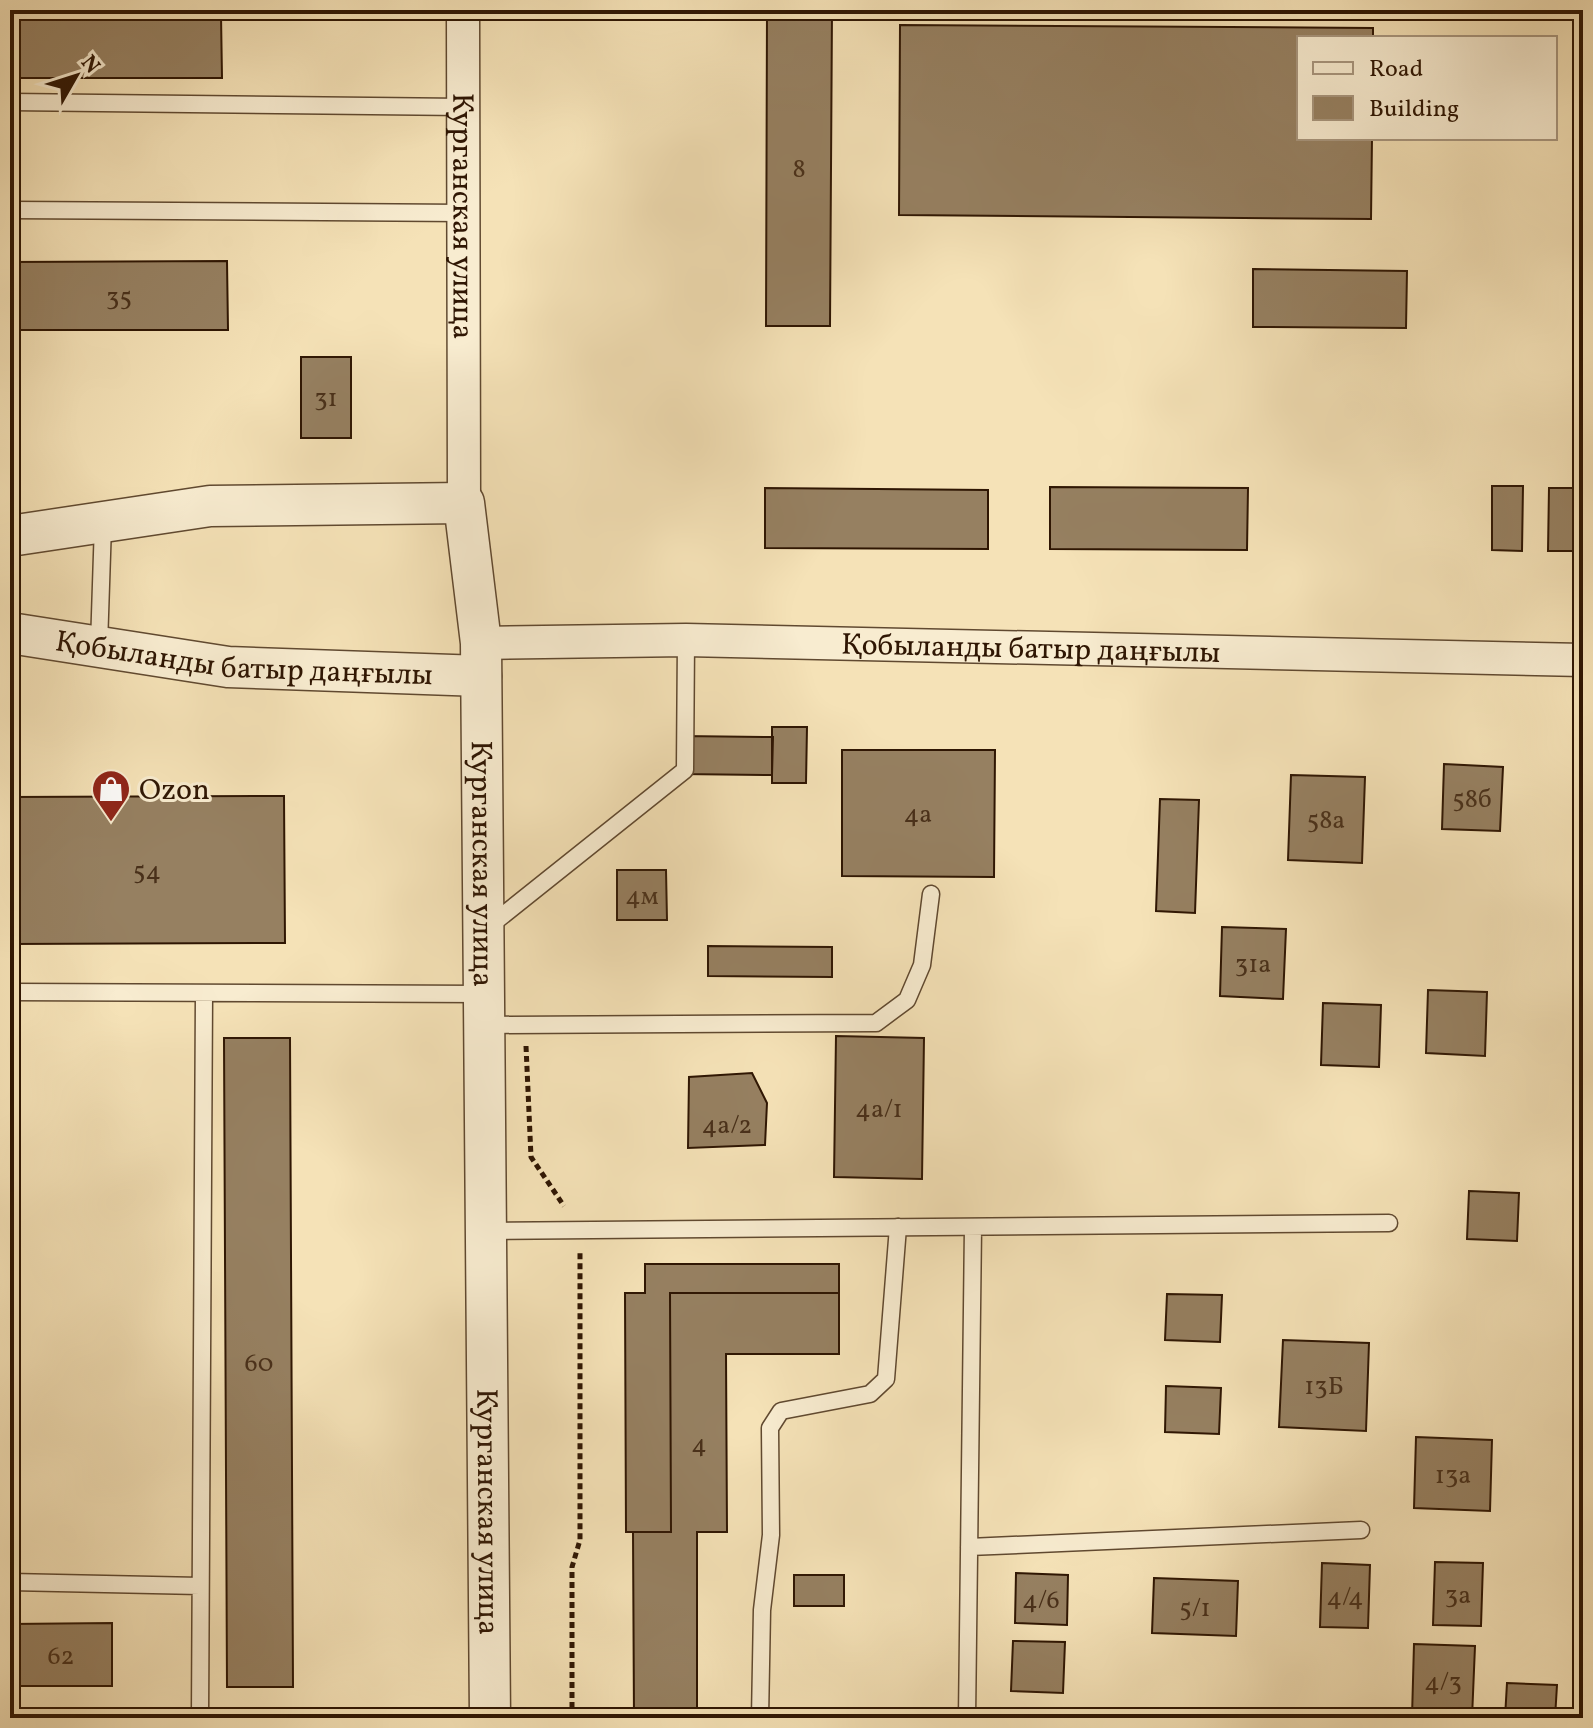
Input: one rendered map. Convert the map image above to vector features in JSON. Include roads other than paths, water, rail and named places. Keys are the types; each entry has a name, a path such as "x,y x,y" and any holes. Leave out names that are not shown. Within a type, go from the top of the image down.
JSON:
{"street":[{"name":"Курганская улица","path":"463,10 464,503 481,660 490,1718"},
{"path":"10,536 210,506 464,503"},
{"name":"Қобыланды батыр даңғылы","path":"10,633 228,667 481,660 686,640 1583,660"}],"lane":[{"path":"10,102 464,107"},
{"path":"10,210 465,213"},
{"path":"99,647 103,524"},
{"path":"483,931 685,770 686,640"},
{"path":"10,992 204,993 484,1010 525,1025 876,1023 907,1000 922,965 931,894"},
{"path":"200,1718 204,993"},
{"path":"485,1231 1389,1223"},
{"path":"760,1718 762,1610 771,1535 770,1428 781,1411 870,1394 886,1379 898,1227"},
{"path":"967,1718 973,1227"},
{"path":"969,1547 1361,1530"},
{"path":"10,1582 200,1586"}],"place":[{"name":"Ozon","path":"111,823"}]}
